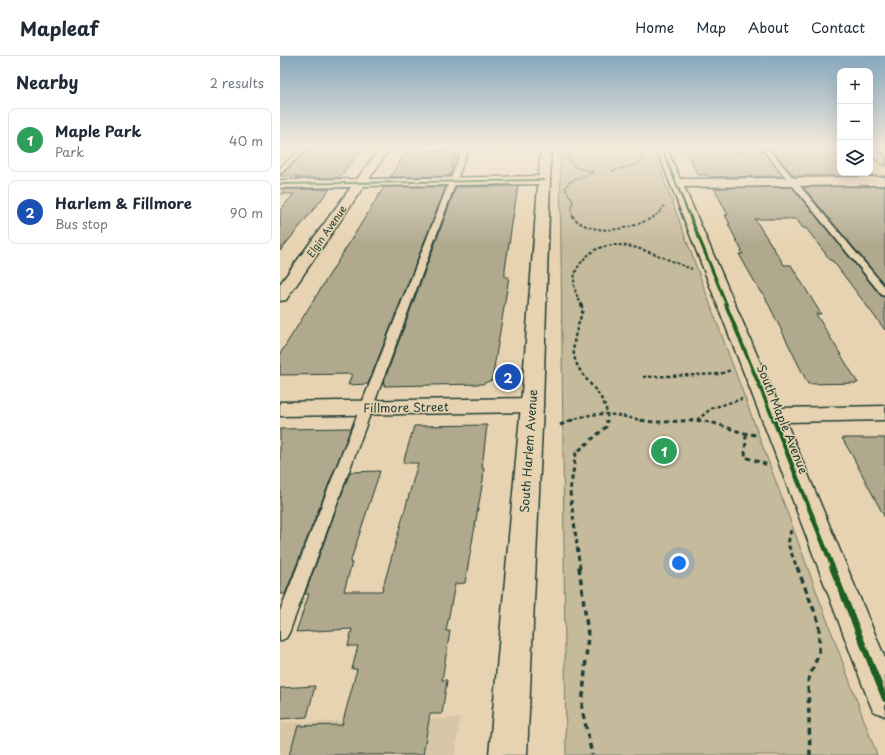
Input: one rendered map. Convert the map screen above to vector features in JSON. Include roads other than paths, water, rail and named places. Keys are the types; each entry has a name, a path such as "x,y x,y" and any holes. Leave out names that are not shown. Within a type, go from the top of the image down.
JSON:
{"street":[{"path":"280,181 544,180"},
{"name":"South Harlem Avenue","path":"508,755 532,405 544,180"},
{"name":"South Maple Avenue","path":"675,180 885,699"},
{"path":"280,184 362,181"},
{"name":"Elgin Avenue","path":"280,296 362,181"},
{"path":"676,183 885,182"},
{"name":"Fillmore Street","path":"280,409 532,405"},
{"path":"771,415 885,413"}],"lane":[{"path":"791,180 885,293"},
{"path":"280,633 453,181"}],"place":[{"name":"Harlem & Fillmore","path":"508,377"},
{"name":"Maple Park","path":"664,451"}]}
